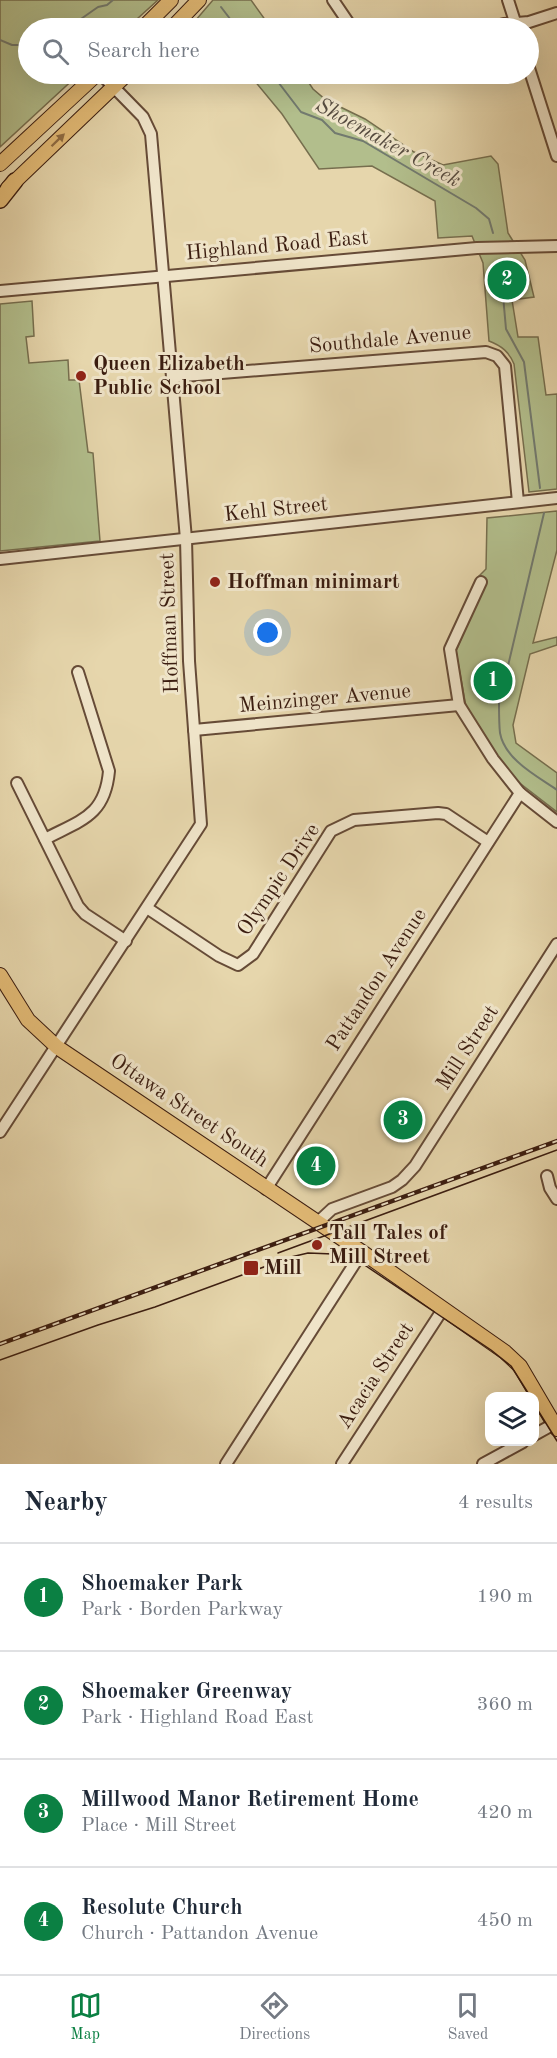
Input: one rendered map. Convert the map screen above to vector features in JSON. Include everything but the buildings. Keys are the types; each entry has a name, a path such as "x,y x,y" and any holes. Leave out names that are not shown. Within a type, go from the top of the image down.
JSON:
{"highway":[{"path":"0,200 15,181"}],"main road":[{"path":"153,18 171,0"},
{"path":"182,18 199,0"},
{"path":"0,164 88,84"},
{"path":"0,195 114,86"},
{"name":"Ottawa Street South","path":"0,975 28,1020 57,1047 362,1252 514,1359 555,1426"}],"street":[{"path":"333,0 345,18"},
{"path":"508,0 514,18"},
{"path":"539,19 557,13"},
{"name":"Hoffman Street","path":"0,1132 201,824 189,661 186,539 151,134 143,117 112,84"},
{"path":"534,84 557,156"},
{"name":"Highland Road East","path":"0,291 477,248 557,246"},
{"name":"Southdale Avenue","path":"172,377 486,352 497,356 505,366 518,502"},
{"name":"Kehl Street","path":"0,559 557,498"},
{"path":"481,582 450,649 459,705 494,759 520,793 557,822"},
{"path":"45,839 96,810 108,785 109,771 78,672"},
{"name":"Meinzinger Avenue","path":"194,730 459,705"},
{"path":"17,783 78,906 85,914 126,941"},
{"name":"Pattandon Avenue","path":"266,1189 520,793"},
{"name":"Olympic Drive","path":"147,908 219,956 238,965 253,954 330,831 354,820 438,813 446,814 488,842"},
{"name":"Mill Street","path":"317,1223 332,1209 392,1187 415,1166 557,944"},
{"path":"547,1176 550,1188 557,1199"},
{"path":"226,1464 362,1252"},
{"name":"Acacia Street","path":"342,1464 443,1309"},
{"path":"539,1433 555,1426"},
{"path":"483,1464 516,1446"}],"green space":[{"path":"0,0 158,0 138,18 18,18 18,84 68,84 0,147"},
{"path":"213,0 251,0 264,18 198,18"},
{"path":"257,84 310,84 326,100 365,119 414,152 443,165 491,156 498,164 508,233 525,260 534,297 512,300 518,337 538,337 546,395 557,394 557,489 529,492 514,364 505,350 489,341 483,263 472,236 438,238 435,201 372,166 319,169 282,114"},
{"path":"32,301 34,336 26,337 29,363 68,360 69,380 79,380 88,452 93,453 100,541 0,551 0,304"},
{"path":"557,511 557,550 533,643 557,637 557,645 530,654 513,725 516,743 557,773 557,812 517,781 492,751 466,707 456,651 483,586 477,578 486,569 487,518"}],"waterway":[{"path":"82,18 113,0"},
{"name":"Shoemaker Creek","path":"221,7 229,18"},
{"path":"0,40 18,45"},
{"name":"Shoemaker Creek","path":"280,84 301,112 322,120 335,133 363,141 476,208 489,219 493,233"},
{"name":"Shoemaker Creek","path":"500,262 506,329 524,362 540,488"},
{"name":"Shoemaker Creek","path":"544,513 499,704 499,722 503,743 508,751 531,773 557,790"}],"tram line":[{"path":"278,1253 557,1150"},
{"path":"0,1360 291,1257 308,1253 333,1254 363,1264 491,1350 511,1366 527,1392"},
{"path":"539,1412 557,1441"}],"railway":[{"path":"0,1344 557,1141"}],"place":[{"name":"Shoemaker Greenway","path":"507,280"},
{"name":"Queen Elizabeth Public School","path":"81,376"},
{"name":"Hoffman minimart","path":"215,582"},
{"name":"Shoemaker Park","path":"493,681"},
{"name":"Millwood Manor Retirement Home","path":"403,1120"},
{"name":"Resolute Church","path":"316,1166"},
{"name":"Tall Tales of Mill Street","path":"317,1245"},
{"name":"Mill","path":"251,1268"}]}
